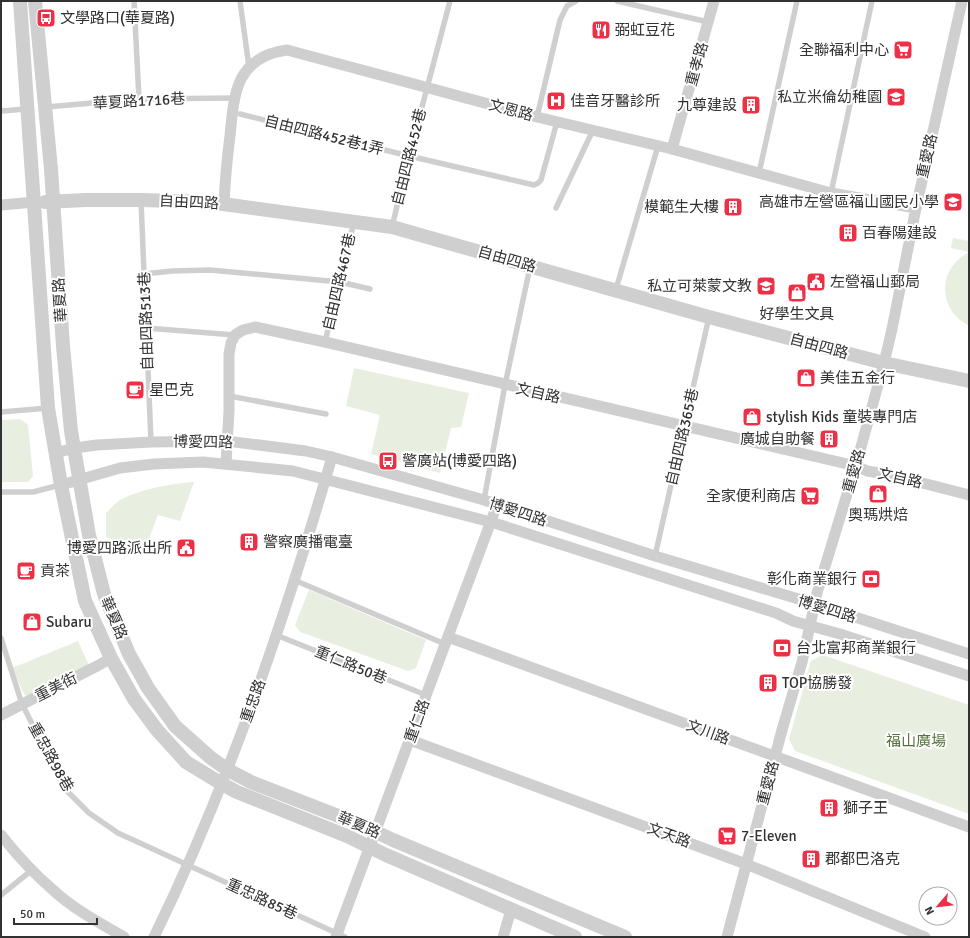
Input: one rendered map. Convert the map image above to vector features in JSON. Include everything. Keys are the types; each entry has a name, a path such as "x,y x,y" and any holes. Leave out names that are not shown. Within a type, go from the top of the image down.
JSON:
{"street":[{"name":"華夏路","path":"20,1 48,408 55,454 85,601 111,658 134,699 157,730 186,762 222,784 237,792 347,836 386,855 575,937"},
{"name":"華夏路","path":"35,1 53,201 63,346 71,431 89,535 104,594 129,654 148,688 175,726 210,758 228,770 251,782 375,831 392,840 625,937"},
{"name":"重孝路","path":"672,149 714,1"},
{"name":"重愛路","path":"727,937 775,756 802,662 815,604 856,466 884,363 916,208 962,1"},
{"name":"文恩路","path":"224,204 225,177 234,98 240,80 249,67 264,55 287,50 537,117 672,149 830,193 916,208"},
{"name":"自由四路","path":"35,202 141,200 224,204 392,227 709,317 884,363 969,381"},
{"path":"1,206 35,202"},
{"name":"文自路","path":"236,335 243,330 255,327 325,342 856,466 867,471 891,475 969,495"},
{"path":"226,464 229,354 231,343 236,335"},
{"name":"博愛四路","path":"55,454 74,448 107,444 152,442 227,441 297,449 332,457 484,500 655,556 815,604 969,654"},
{"name":"重忠路","path":"154,937 228,770 276,635 332,457"},
{"name":"博愛四路","path":"61,485 120,468 147,464 203,462 293,471 491,522 969,676"},
{"name":"重仁路","path":"339,936 375,831 497,505"},
{"name":"文川路","path":"447,641 775,756 969,827"},
{"name":"重美街","path":"1,715 111,658"},
{"name":"文天路","path":"410,740 746,864 925,937"},
{"path":"1,835 52,890 76,908 124,937"},
{"path":"503,937 511,910"}],"lane":[{"path":"134,1 139,99"},
{"path":"240,1 249,67"},
{"name":"自由四路452巷","path":"392,227 450,1"},
{"path":"537,117 560,20 567,6 576,1"},
{"path":"617,1 709,22"},
{"path":"759,173 797,1"},
{"path":"830,193 872,1"},
{"name":"華夏路1716巷","path":"45,107 139,99 234,98"},
{"path":"1,111 28,108"},
{"name":"自由四路452巷1弄","path":"240,114 534,185 541,180 557,122"},
{"path":"556,208 593,130"},
{"path":"616,290 658,146"},
{"name":"自由四路513巷","path":"141,200 152,442"},
{"name":"自由四路467巷","path":"325,342 354,221"},
{"path":"484,500 505,385 530,266"},
{"path":"144,274 172,271 210,270 340,282 370,289"},
{"name":"自由四路365巷","path":"655,556 709,317"},
{"path":"146,328 236,335"},
{"path":"229,396 326,414"},
{"path":"1,412 48,408"},
{"path":"1,492 33,492 61,485"},
{"path":"294,580 447,641"},
{"name":"重仁路50巷","path":"276,635 426,695"},
{"name":"重忠路98巷","path":"1,638 22,704 66,790 89,813 118,833 187,865"},
{"name":"重忠路85巷","path":"187,865 339,936"},
{"path":"1,895 32,870"}],"green space":[{"path":"953,238 969,241 969,252 951,248"},
{"path":"969,252 969,326 958,319 951,310 946,300 945,289 946,278 951,268 958,259"},
{"path":"354,368 469,393 461,427 451,428 440,473 371,454 380,415 346,406"},
{"path":"20,419 28,425 33,476 28,482 1,482 1,420"},
{"path":"194,482 180,521 158,515 144,552 106,537 106,513 120,500 138,492 157,487"},
{"path":"309,590 426,640 416,668 408,671 300,632 295,625"},
{"path":"78,641 89,665 27,698 12,668"},
{"name":"福山廣場","path":"823,655 969,705 969,814 795,751 789,739 811,661"}],"place":[{"name":"文學路口(華夏路)","path":"46,18"},
{"name":"弼虹豆花","path":"601,30"},
{"name":"全聯福利中心","path":"903,50"},
{"name":"私立米倫幼稚園","path":"896,97"},
{"name":"佳音牙醫診所","path":"556,101"},
{"name":"九尊建設","path":"751,105"},
{"name":"高雄市左營區福山國民小學","path":"953,202"},
{"name":"模範生大樓","path":"733,207"},
{"name":"百春陽建設","path":"848,233"},
{"name":"左營福山郵局","path":"816,282"},
{"name":"私立可萊蒙文教","path":"766,286"},
{"name":"好學生文具","path":"797,293"},
{"name":"美佳五金行","path":"806,378"},
{"name":"星巴克","path":"135,390"},
{"name":"stylish Kids 童裝專門店","path":"752,417"},
{"name":"廣城自助餐","path":"829,439"},
{"name":"警廣站(博愛四路)","path":"388,461"},
{"name":"奧瑪烘焙","path":"878,494"},
{"name":"全家便利商店","path":"810,496"},
{"name":"警察廣播電臺","path":"249,542"},
{"name":"博愛四路派出所","path":"186,548"},
{"name":"貢茶","path":"26,571"},
{"name":"彰化商業銀行","path":"871,579"},
{"name":"Subaru","path":"32,622"},
{"name":"台北富邦商業銀行","path":"782,648"},
{"name":"TOP協勝發","path":"768,683"},
{"name":"獅子王","path":"829,808"},
{"name":"7-Eleven","path":"727,836"},
{"name":"郡都巴洛克","path":"811,859"}]}
